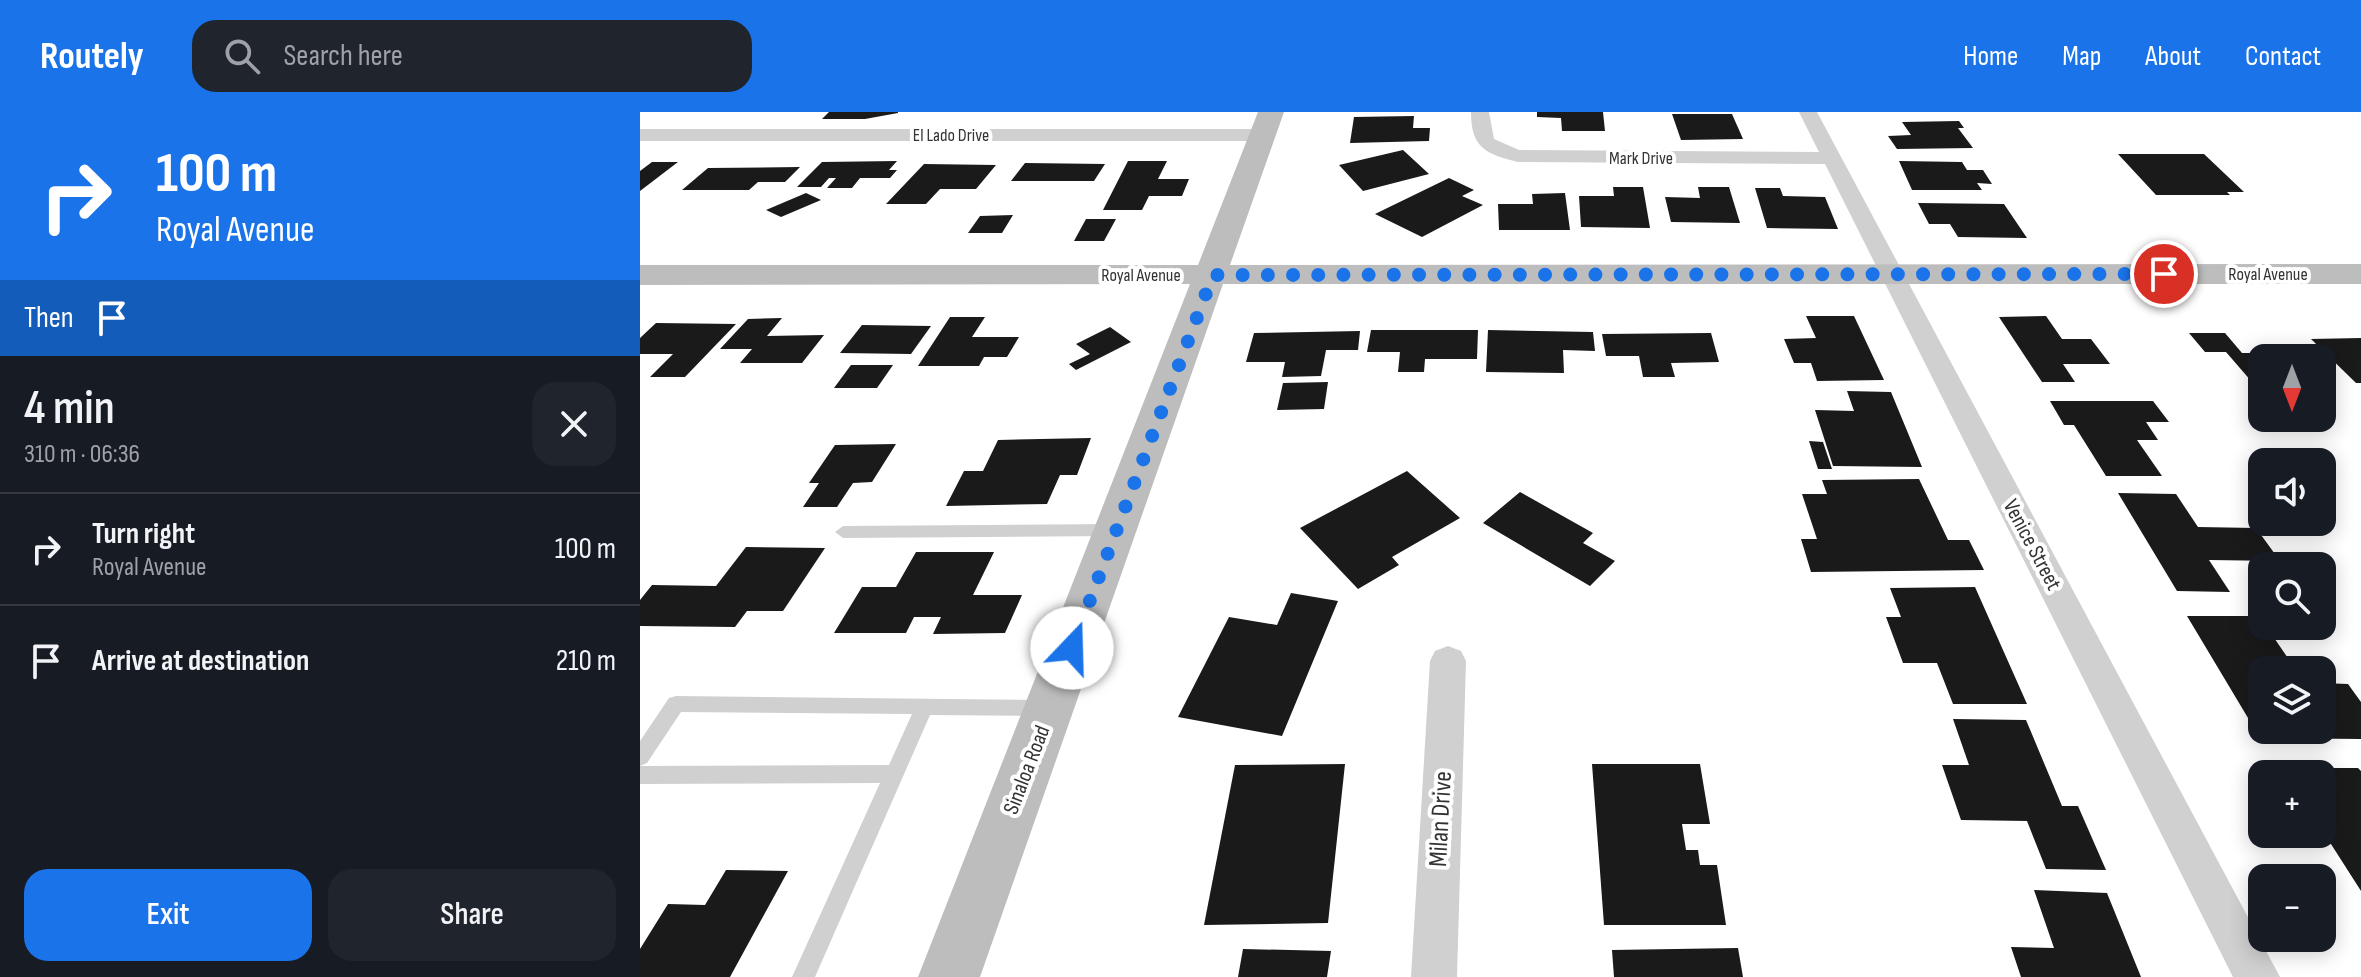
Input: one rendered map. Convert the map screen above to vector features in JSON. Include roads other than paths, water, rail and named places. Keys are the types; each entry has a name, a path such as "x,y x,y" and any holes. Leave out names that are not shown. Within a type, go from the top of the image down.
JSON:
{"main road":[{"name":"Sinaloa Road","path":"949,977 1267,124"},
{"name":"Royal Avenue","path":"640,275 2361,274"}],"street":[{"path":"952,135 973,112"},
{"name":"Mark Drive","path":"1480,112 1480,133 1488,145 1518,156 1832,158"},
{"name":"Venice Street","path":"1808,112 2257,977"},
{"name":"El Lado Drive","path":"640,135 952,135 1267,124"},
{"name":"Milan Drive","path":"1434,977 1448,661"}],"lane":[{"path":"843,532 1117,530"},
{"path":"640,757 676,704 1050,708"},
{"path":"803,977 925,706"},
{"path":"640,775 896,774"}]}
